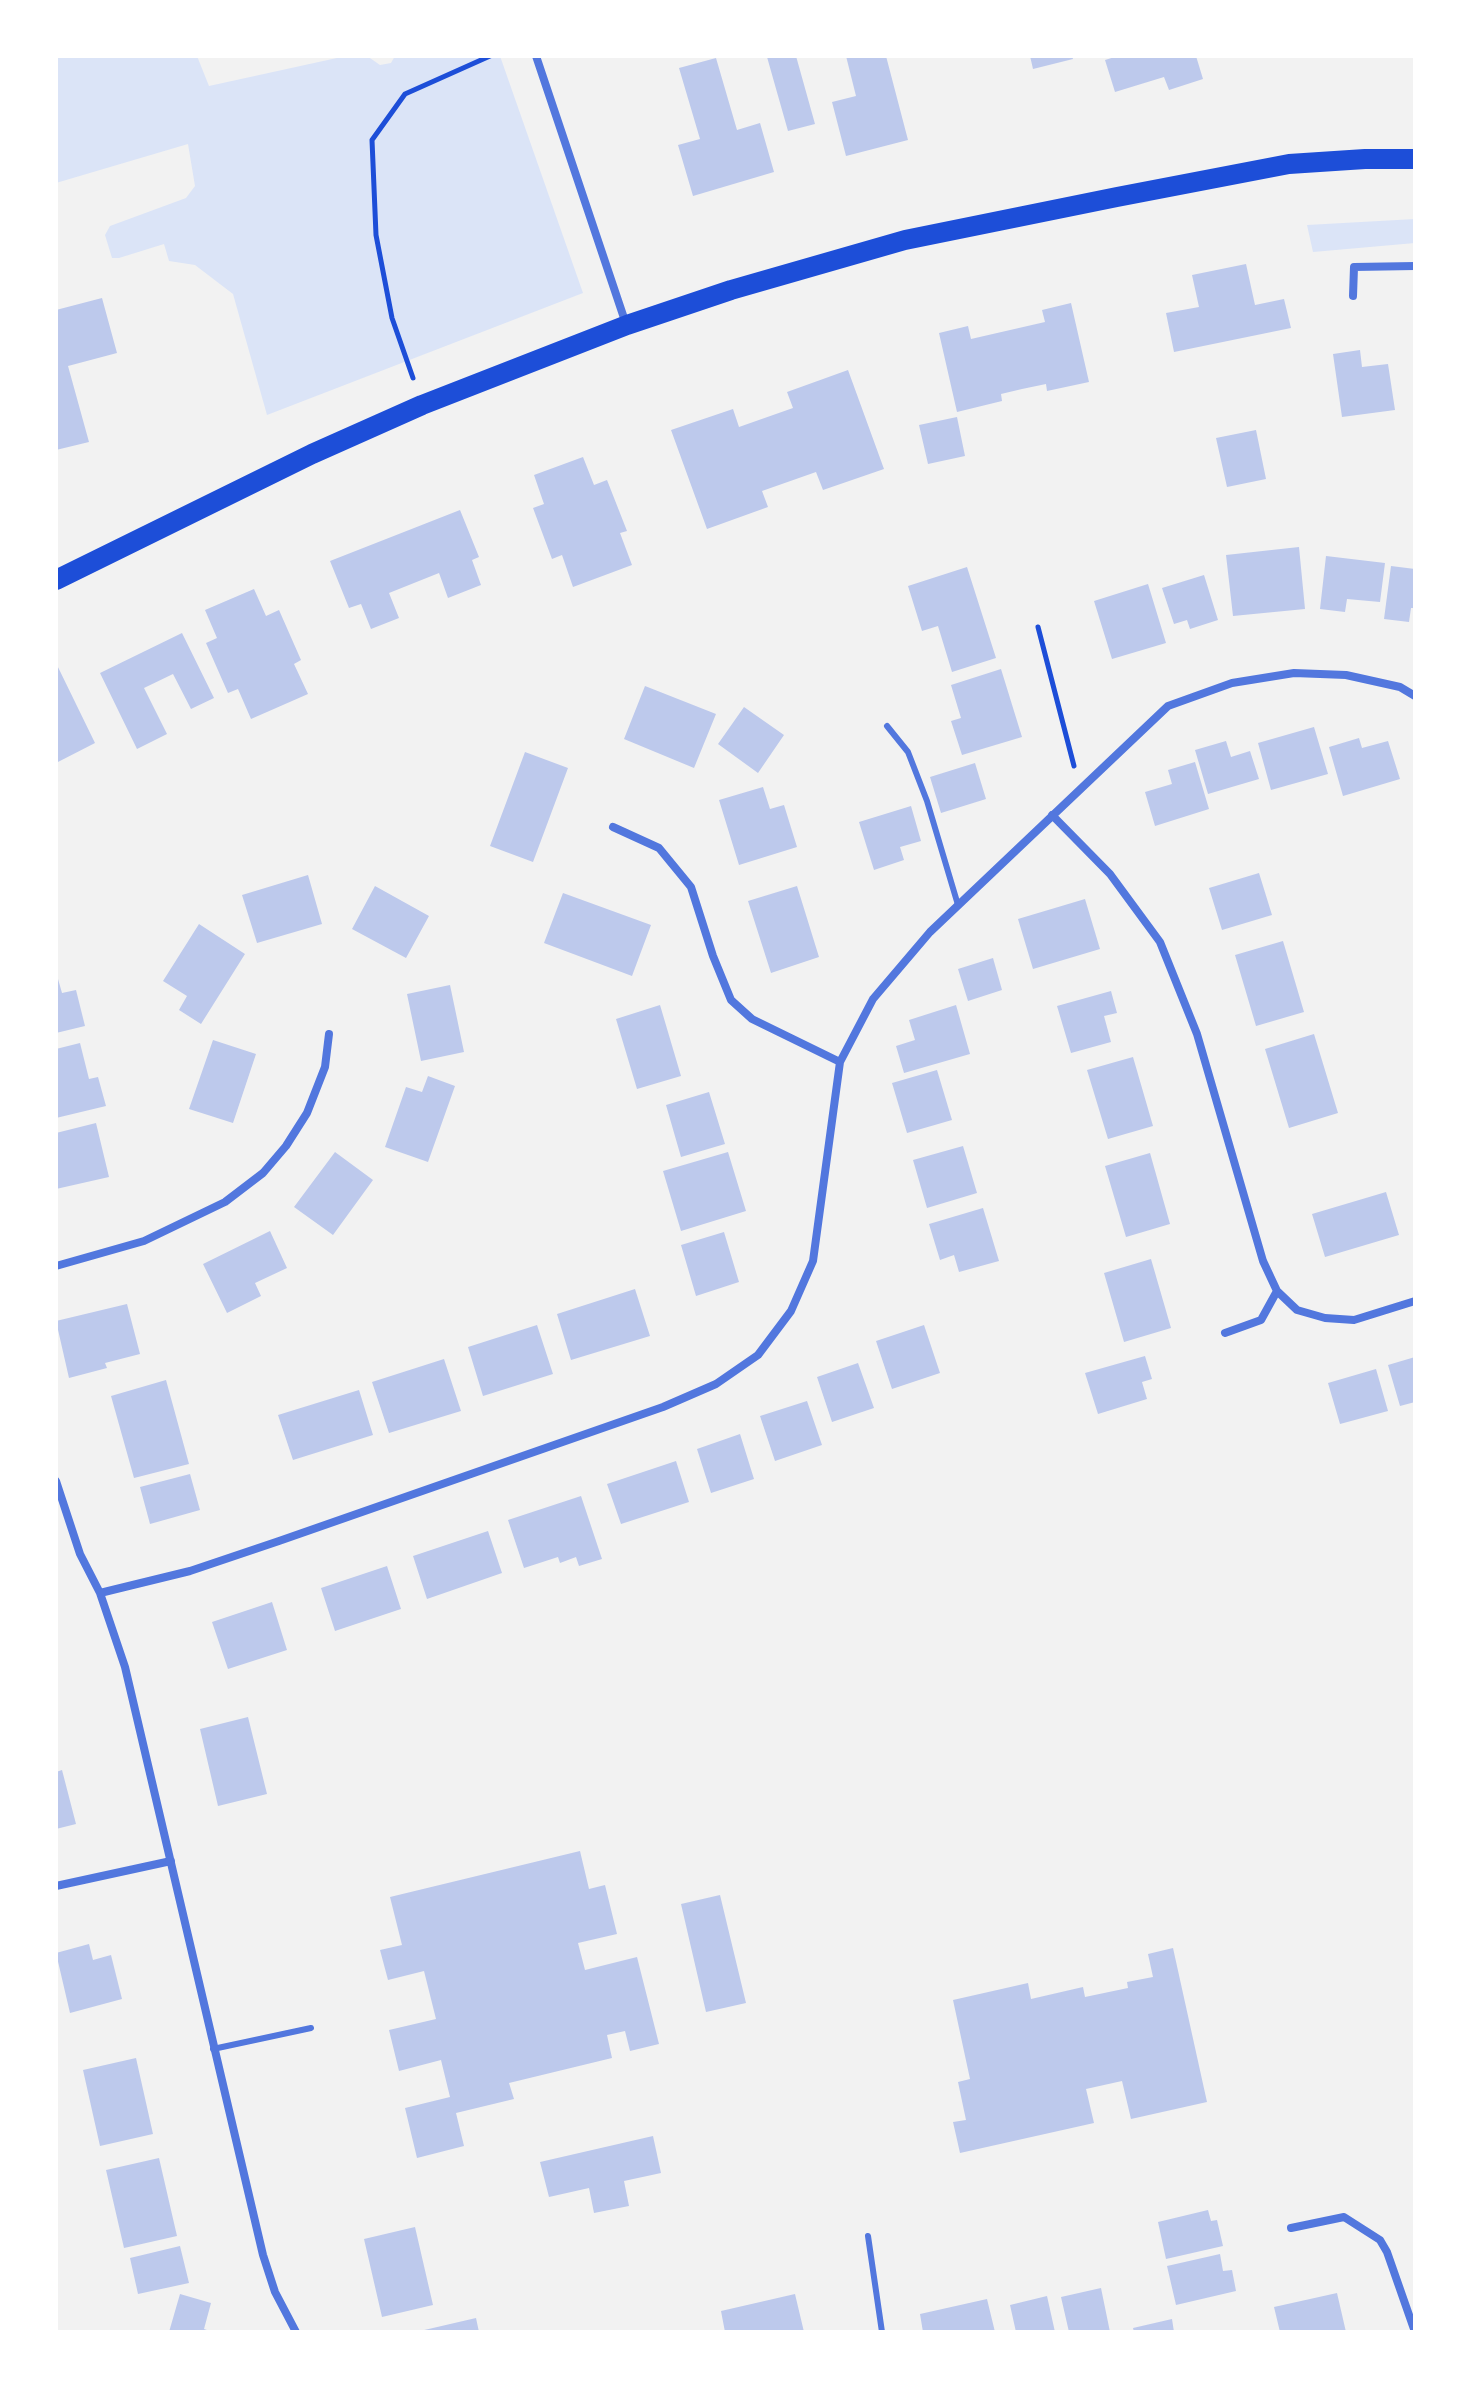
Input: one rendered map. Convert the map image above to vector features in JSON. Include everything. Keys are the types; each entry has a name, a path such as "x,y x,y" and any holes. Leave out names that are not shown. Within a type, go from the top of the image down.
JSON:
{"main road":[{"path":"56,580 312,454 422,405 627,325 731,290 905,240 1289,164 1415,159"}],"street":[{"path":"536,56 627,325"},
{"path":"1353,296 1354,267 1415,266"},
{"path":"100,1593 190,1571 663,1407 716,1384 758,1355 791,1311 813,1261 840,1062 873,999 930,932 1168,706 1232,683 1294,673 1346,675 1400,687 1415,696"},
{"path":"1052,815 1110,874 1160,942 1197,1034 1263,1261 1277,1291 1297,1310 1325,1318 1354,1320 1415,1301"},
{"path":"613,827 659,848 691,887 731,1000 752,1019 840,1062"},
{"path":"56,1266 144,1241 225,1202 263,1173 286,1146 307,1113 325,1067 329,1034"},
{"path":"1225,1333 1261,1320 1277,1291"},
{"path":"56,1481 59,1506 100,1593 125,1667 263,2255 275,2292 296,2332"},
{"path":"56,1886 171,1861"},
{"path":"1291,2228 1344,2217 1380,2240 1415,2332"}],"lane":[{"path":"887,726 908,752 927,801 958,905"},
{"path":"213,2049 311,2028"},
{"path":"868,2236 882,2332"}],"path":[{"path":"422,405 392,318 376,235 372,140 405,94 490,56"},
{"path":"1038,627 1080,788"}],"shaded area":[{"path":"56,56 197,56 209,86 346,56 367,56 380,65 391,63 395,56 500,56 583,293 267,415 233,294 195,265 169,261 164,244 112,258 105,235 110,226 186,198 195,186 188,144 56,183"},
{"path":"1415,219 1415,243 1313,252 1307,225"}],"building":[{"path":"796,56 815,124 788,131 767,57"},
{"path":"846,56 886,56 908,140 846,156 832,102 856,96"},
{"path":"1030,56 1072,56 1073,59 1033,69"},
{"path":"1118,56 1196,56 1203,79 1169,90 1164,77 1115,92 1105,60"},
{"path":"716,58 737,130 760,123 774,172 693,196 678,145 700,139 679,68"},
{"path":"1246,264 1255,305 1284,299 1291,328 1174,352 1166,313 1199,307 1192,275"},
{"path":"102,298 117,353 68,366 89,442 56,450 56,310"},
{"path":"1071,303 1089,382 1047,391 1046,384 1022,389 1001,394 1002,401 957,412 939,333 968,326 971,339 1045,322 1042,310"},
{"path":"1360,350 1362,367 1388,364 1395,410 1342,417 1333,354"},
{"path":"848,370 884,469 823,490 816,472 762,491 768,507 707,529 671,430 733,409 739,427 793,408 787,392"},
{"path":"957,417 965,456 928,464 919,425"},
{"path":"1256,430 1266,479 1227,487 1216,438"},
{"path":"583,457 594,485 607,480 627,531 620,533 632,565 573,587 562,555 552,559 533,508 544,504 534,475"},
{"path":"460,510 479,557 472,560 481,585 448,598 439,573 389,593 399,618 371,629 361,604 349,608 330,561"},
{"path":"1299,547 1305,609 1233,616 1226,555"},
{"path":"1326,556 1385,563 1380,602 1347,599 1345,612 1320,609"},
{"path":"1391,566 1415,569 1415,608 1411,608 1409,622 1384,619"},
{"path":"967,567 996,658 952,672 938,626 922,631 908,586"},
{"path":"1204,575 1218,620 1190,629 1187,620 1174,624 1162,588"},
{"path":"1148,584 1166,643 1112,659 1094,601"},
{"path":"254,589 266,616 279,610 301,660 294,664 308,694 251,719 238,689 228,693 206,643 217,638 205,610"},
{"path":"182,633 214,698 191,709 173,674 144,688 167,734 137,749 100,673"},
{"path":"56,663 95,743 56,763"},
{"path":"1001,669 1022,737 962,755 951,721 961,718 951,685"},
{"path":"645,686 716,714 694,768 624,739"},
{"path":"744,707 784,735 758,773 718,744"},
{"path":"1314,727 1328,774 1271,790 1258,743"},
{"path":"1359,738 1362,748 1388,741 1400,779 1343,796 1329,747"},
{"path":"1226,741 1231,757 1250,751 1259,779 1208,794 1195,750"},
{"path":"525,752 568,768 533,862 490,846"},
{"path":"1195,762 1209,809 1155,826 1145,792 1172,784 1168,770"},
{"path":"975,763 986,799 941,813 930,777"},
{"path":"763,787 770,809 784,805 797,847 739,865 719,800"},
{"path":"911,806 921,841 900,847 904,860 874,870 859,822"},
{"path":"1259,873 1272,915 1222,930 1209,888"},
{"path":"308,875 322,924 257,943 242,895"},
{"path":"375,886 429,916 406,958 352,929"},
{"path":"797,886 819,957 771,973 748,901"},
{"path":"563,893 651,925 632,976 544,943"},
{"path":"1085,899 1100,949 1033,969 1018,919"},
{"path":"199,924 245,954 201,1024 179,1010 187,996 163,981"},
{"path":"1283,941 1304,1012 1256,1026 1235,955"},
{"path":"993,958 1002,990 968,1001 958,969"},
{"path":"56,972 62,993 76,990 85,1026 56,1033"},
{"path":"450,985 464,1052 421,1061 407,994"},
{"path":"1111,991 1117,1013 1104,1016 1111,1042 1071,1053 1057,1006"},
{"path":"660,1005 681,1076 637,1089 616,1019"},
{"path":"956,1005 970,1054 904,1073 896,1046 915,1040 909,1020"},
{"path":"1314,1034 1338,1113 1289,1128 1265,1049"},
{"path":"213,1040 256,1054 233,1123 189,1109"},
{"path":"80,1043 89,1079 98,1077 106,1106 56,1118 56,1049"},
{"path":"1133,1057 1153,1126 1108,1139 1087,1070"},
{"path":"937,1070 952,1120 907,1133 892,1083"},
{"path":"428,1076 455,1086 428,1162 385,1147 406,1087 422,1092"},
{"path":"709,1092 725,1144 681,1157 666,1105"},
{"path":"96,1123 109,1177 56,1189 56,1133"},
{"path":"963,1146 977,1193 927,1208 913,1160"},
{"path":"335,1152 373,1180 333,1235 294,1207"},
{"path":"728,1152 746,1211 681,1231 663,1171"},
{"path":"1150,1153 1170,1224 1126,1237 1105,1166"},
{"path":"1386,1192 1399,1235 1325,1257 1312,1214"},
{"path":"983,1208 999,1261 959,1272 954,1255 940,1260 929,1224"},
{"path":"270,1231 287,1268 255,1283 261,1296 227,1313 203,1264"},
{"path":"724,1232 739,1282 696,1296 681,1245"},
{"path":"1151,1259 1171,1328 1124,1342 1104,1273"},
{"path":"635,1289 650,1336 571,1360 557,1314"},
{"path":"127,1304 140,1354 105,1363 107,1368 69,1378 56,1321"},
{"path":"537,1325 553,1374 483,1396 468,1347"},
{"path":"924,1325 940,1373 892,1389 876,1341"},
{"path":"1145,1356 1152,1379 1142,1382 1147,1399 1098,1414 1085,1373"},
{"path":"1415,1357 1415,1402 1400,1406 1388,1365"},
{"path":"444,1359 461,1411 389,1433 372,1382"},
{"path":"858,1363 874,1408 832,1422 817,1377"},
{"path":"1376,1369 1388,1411 1340,1424 1328,1383"},
{"path":"166,1380 189,1464 134,1478 111,1396"},
{"path":"359,1390 373,1435 293,1460 278,1415"},
{"path":"807,1401 822,1445 775,1461 760,1416"},
{"path":"740,1434 754,1479 711,1493 697,1449"},
{"path":"676,1461 689,1502 621,1524 607,1484"},
{"path":"190,1474 200,1510 150,1524 140,1487"},
{"path":"581,1496 602,1559 579,1566 576,1557 560,1563 558,1557 524,1568 508,1520"},
{"path":"488,1531 502,1573 427,1599 413,1556"},
{"path":"387,1566 401,1609 335,1631 321,1588"},
{"path":"272,1602 287,1650 228,1669 212,1622"},
{"path":"248,1717 267,1794 218,1806 200,1729"},
{"path":"62,1770 76,1824 56,1829 56,1772"},
{"path":"580,1851 589,1889 605,1885 617,1934 578,1943 585,1970 637,1957 659,2044 630,2051 625,2031 607,2035 612,2058 509,2083 514,2099 456,2113 464,2146 417,2158 405,2108 450,2097 441,2060 399,2071 389,2030 436,2019 424,1971 388,1980 380,1950 402,1945 390,1897"},
{"path":"720,1895 746,2003 706,2012 681,1904"},
{"path":"89,1944 93,1960 111,1955 122,1999 70,2013 56,1953"},
{"path":"1173,1948 1207,2102 1131,2119 1122,2081 1086,2089 1094,2123 960,2153 953,2122 966,2120 958,2082 970,2079 953,2000 1028,1983 1031,1999 1083,1987 1085,1997 1128,1988 1127,1982 1153,1977 1148,1954"},
{"path":"136,2058 153,2134 100,2146 83,2070"},
{"path":"653,2136 661,2173 624,2181 629,2206 594,2213 589,2188 549,2197 540,2162"},
{"path":"159,2158 177,2236 124,2248 106,2170"},
{"path":"1208,2210 1211,2221 1217,2220 1223,2246 1166,2259 1158,2222"},
{"path":"415,2227 433,2305 382,2317 364,2239"},
{"path":"180,2246 189,2283 138,2294 130,2258"},
{"path":"1220,2254 1223,2271 1232,2270 1236,2291 1176,2305 1167,2266"},
{"path":"1101,2288 1110,2332 1069,2332 1061,2297"},
{"path":"1337,2293 1346,2332 1280,2332 1274,2307"},
{"path":"180,2294 211,2303 204,2329 213,2332 169,2332"},
{"path":"795,2294 804,2332 725,2332 721,2311"},
{"path":"1047,2296 1055,2332 1016,2332 1010,2305"},
{"path":"987,2299 995,2332 923,2332 920,2314"},
{"path":"476,2318 479,2332 420,2332 420,2331"},
{"path":"1172,2319 1174,2332 1134,2332 1133,2328"}]}
